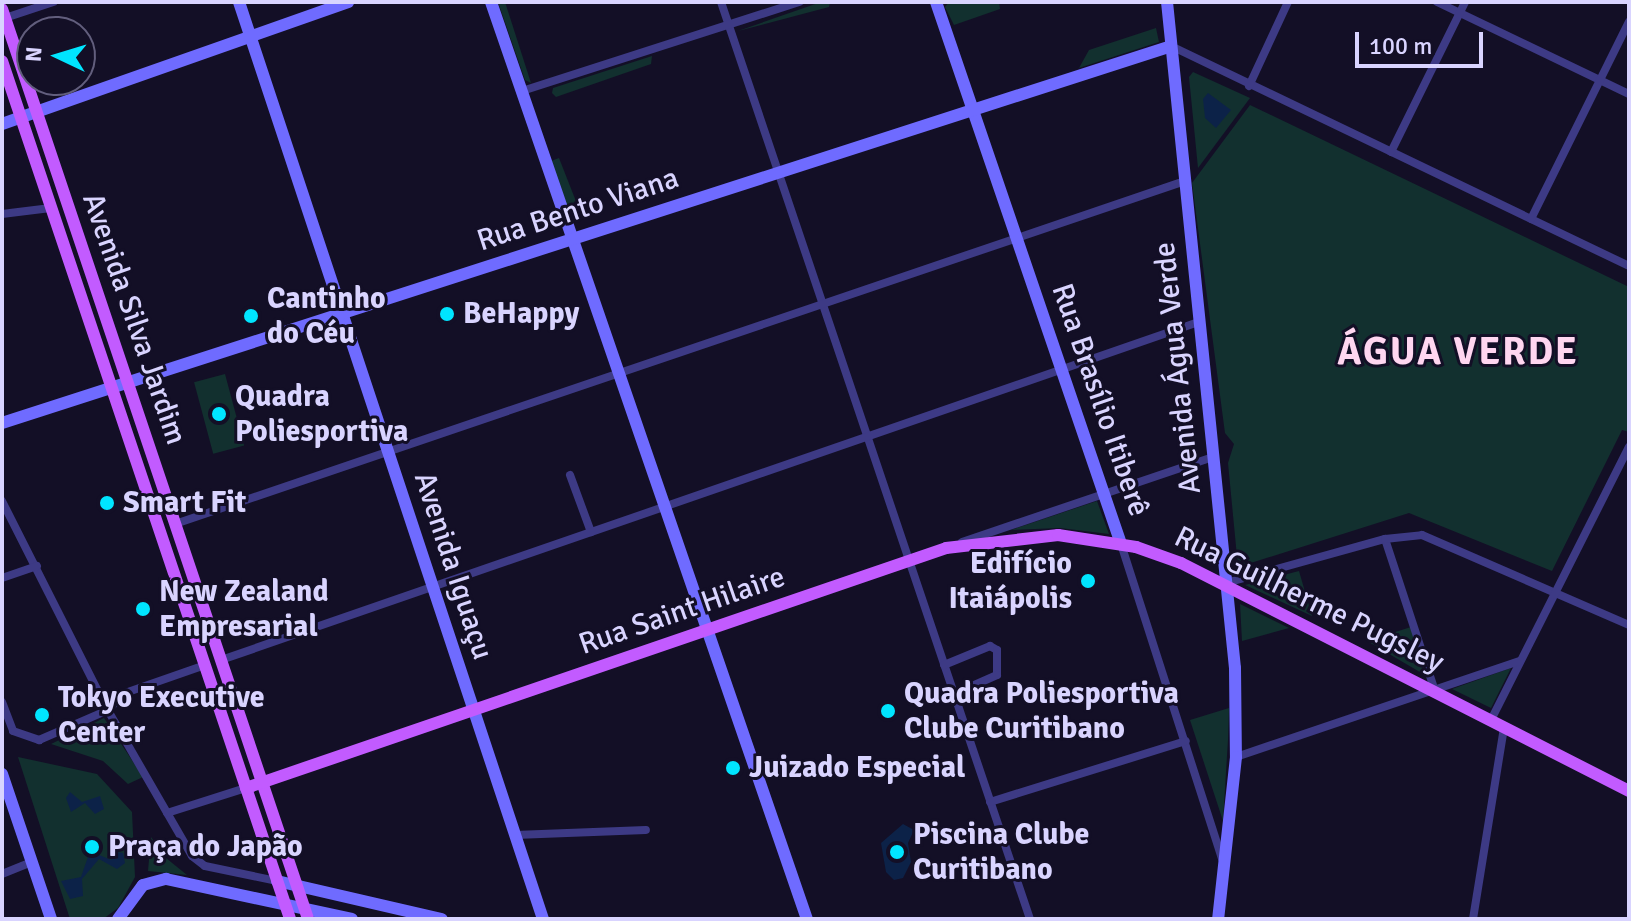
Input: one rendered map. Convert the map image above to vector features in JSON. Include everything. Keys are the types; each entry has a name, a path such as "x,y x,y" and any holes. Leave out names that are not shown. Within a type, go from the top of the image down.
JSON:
{"main road":[{"name":"Avenida Iguaçu","path":"239,2 543,919"},
{"path":"2,124 348,2"},
{"path":"491,2 807,919"},
{"name":"Rua Brasílio Itiberê","path":"936,2 1121,544"},
{"name":"Avenida Água Verde","path":"1167,2 1234,660 1236,757 1218,919"},
{"name":"Avenida Silva Jardim","path":"4,14 306,913"},
{"name":"Rua Bento Viana","path":"2,423 1171,46"},
{"name":"Avenida Silva Jardim","path":"2,61 290,919"},
{"path":"78,287 90,270"},
{"path":"137,465 165,492"},
{"name":"Rua Guilherme Pugsley","path":"946,548 1033,535 1121,544 1226,583 1629,791"},
{"path":"174,572 183,548"},
{"name":"Rua Saint Hilaire","path":"246,788 946,548"},
{"path":"2,774 52,918"},
{"path":"118,919 134,894 157,879 285,903 306,913 352,919"},
{"path":"277,881 442,919"}],"street":[{"path":"4,14 53,2"},
{"path":"721,2 1030,919"},
{"path":"522,91 800,2"},
{"path":"1249,86 1288,2"},
{"path":"1437,2 1629,94"},
{"path":"1391,152 1465,2"},
{"path":"1531,219 1629,22"},
{"path":"1171,46 1629,266"},
{"path":"175,524 1185,181"},
{"path":"2,214 51,208"},
{"path":"221,660 1199,322"},
{"path":"1491,720 1629,447"},
{"name":"Rua Saint Hilaire","path":"946,548 1213,457"},
{"path":"570,475 591,532"},
{"path":"2,501 108,710 197,862 277,881"},
{"path":"1226,583 1385,539 1428,536 1629,625"},
{"path":"1385,539 1435,691"},
{"name":"Rua Brasílio Itiberê","path":"1121,544 1223,863"},
{"path":"2,578 37,566"},
{"path":"944,665 990,646 997,650 997,675 954,694"},
{"path":"1236,757 1521,661"},
{"path":"2,702 19,737 39,740 108,710 125,693 205,665"},
{"path":"1473,919 1504,727"},
{"path":"990,802 1186,741"},
{"name":"Rua Saint Hilaire","path":"167,813 246,788"},
{"path":"515,835 646,830"},
{"path":"2,874 32,862"}],"green space":[{"path":"498,2 505,2 531,83 525,80"},
{"path":"821,2 830,2 829,7 738,31"},
{"path":"949,2 999,2 1000,9 954,25 945,7"},
{"path":"1156,28 1159,42 1079,68 1089,50"},
{"path":"652,56 651,64 556,97 552,93 553,88"},
{"path":"1193,72 1250,98 1198,168 1189,77"},
{"path":"1250,105 1629,287 1629,432 1622,430 1552,571 1409,513 1238,567 1228,463 1234,444 1225,433 1192,183"},
{"path":"559,158 579,209 575,214 569,212 551,161"},
{"name":"Quadra Poliesportiva","path":"225,374 244,445 213,454 194,382"},
{"path":"1097,501 1109,534 1060,528 1011,530"},
{"path":"1299,571 1312,616 1245,585"},
{"path":"1240,604 1289,628 1242,641"},
{"path":"1411,627 1430,678 1367,641"},
{"path":"1511,668 1491,708 1452,689"},
{"path":"1229,708 1228,740 1223,821 1190,720"},
{"path":"104,718 143,777 128,784 103,761 51,744"},
{"name":"Praça do Japão","path":"18,757 97,774 132,812 135,877 118,908 103,919 70,919"},
{"path":"151,837 166,858 187,875 148,871"}],"water":[{"path":"1208,93 1231,110 1216,128 1205,118 1203,99"},
{"path":"70,792 82,802 100,796 104,809 95,814 85,803 71,812 66,798"},
{"name":"Piscina Clube Curitibano","path":"903,824 914,830 908,843 911,862 903,878 894,880 886,872 881,843"},
{"path":"90,851 111,860 116,852 123,853 125,863 117,869 99,859 82,879 83,896 70,899 61,881 81,877"}],"place":[{"name":"BeHappy","path":"447,314"},
{"name":"Cantinho do Céu","path":"251,316"},
{"name":"Quadra Poliesportiva","path":"219,414"},
{"name":"Smart Fit","path":"107,503"},
{"name":"Edifício Itaiápolis","path":"1088,581"},
{"name":"New Zealand Empresarial","path":"143,609"},
{"name":"Quadra Poliesportiva Clube Curitibano","path":"888,711"},
{"name":"Tokyo Executive Center","path":"42,715"},
{"name":"Juizado Especial","path":"733,768"},
{"name":"Praça do Japão","path":"92,847"},
{"name":"Piscina Clube Curitibano","path":"897,852"}],"district":[{"name":"ÁGUA VERDE","path":"1458,352"}]}
